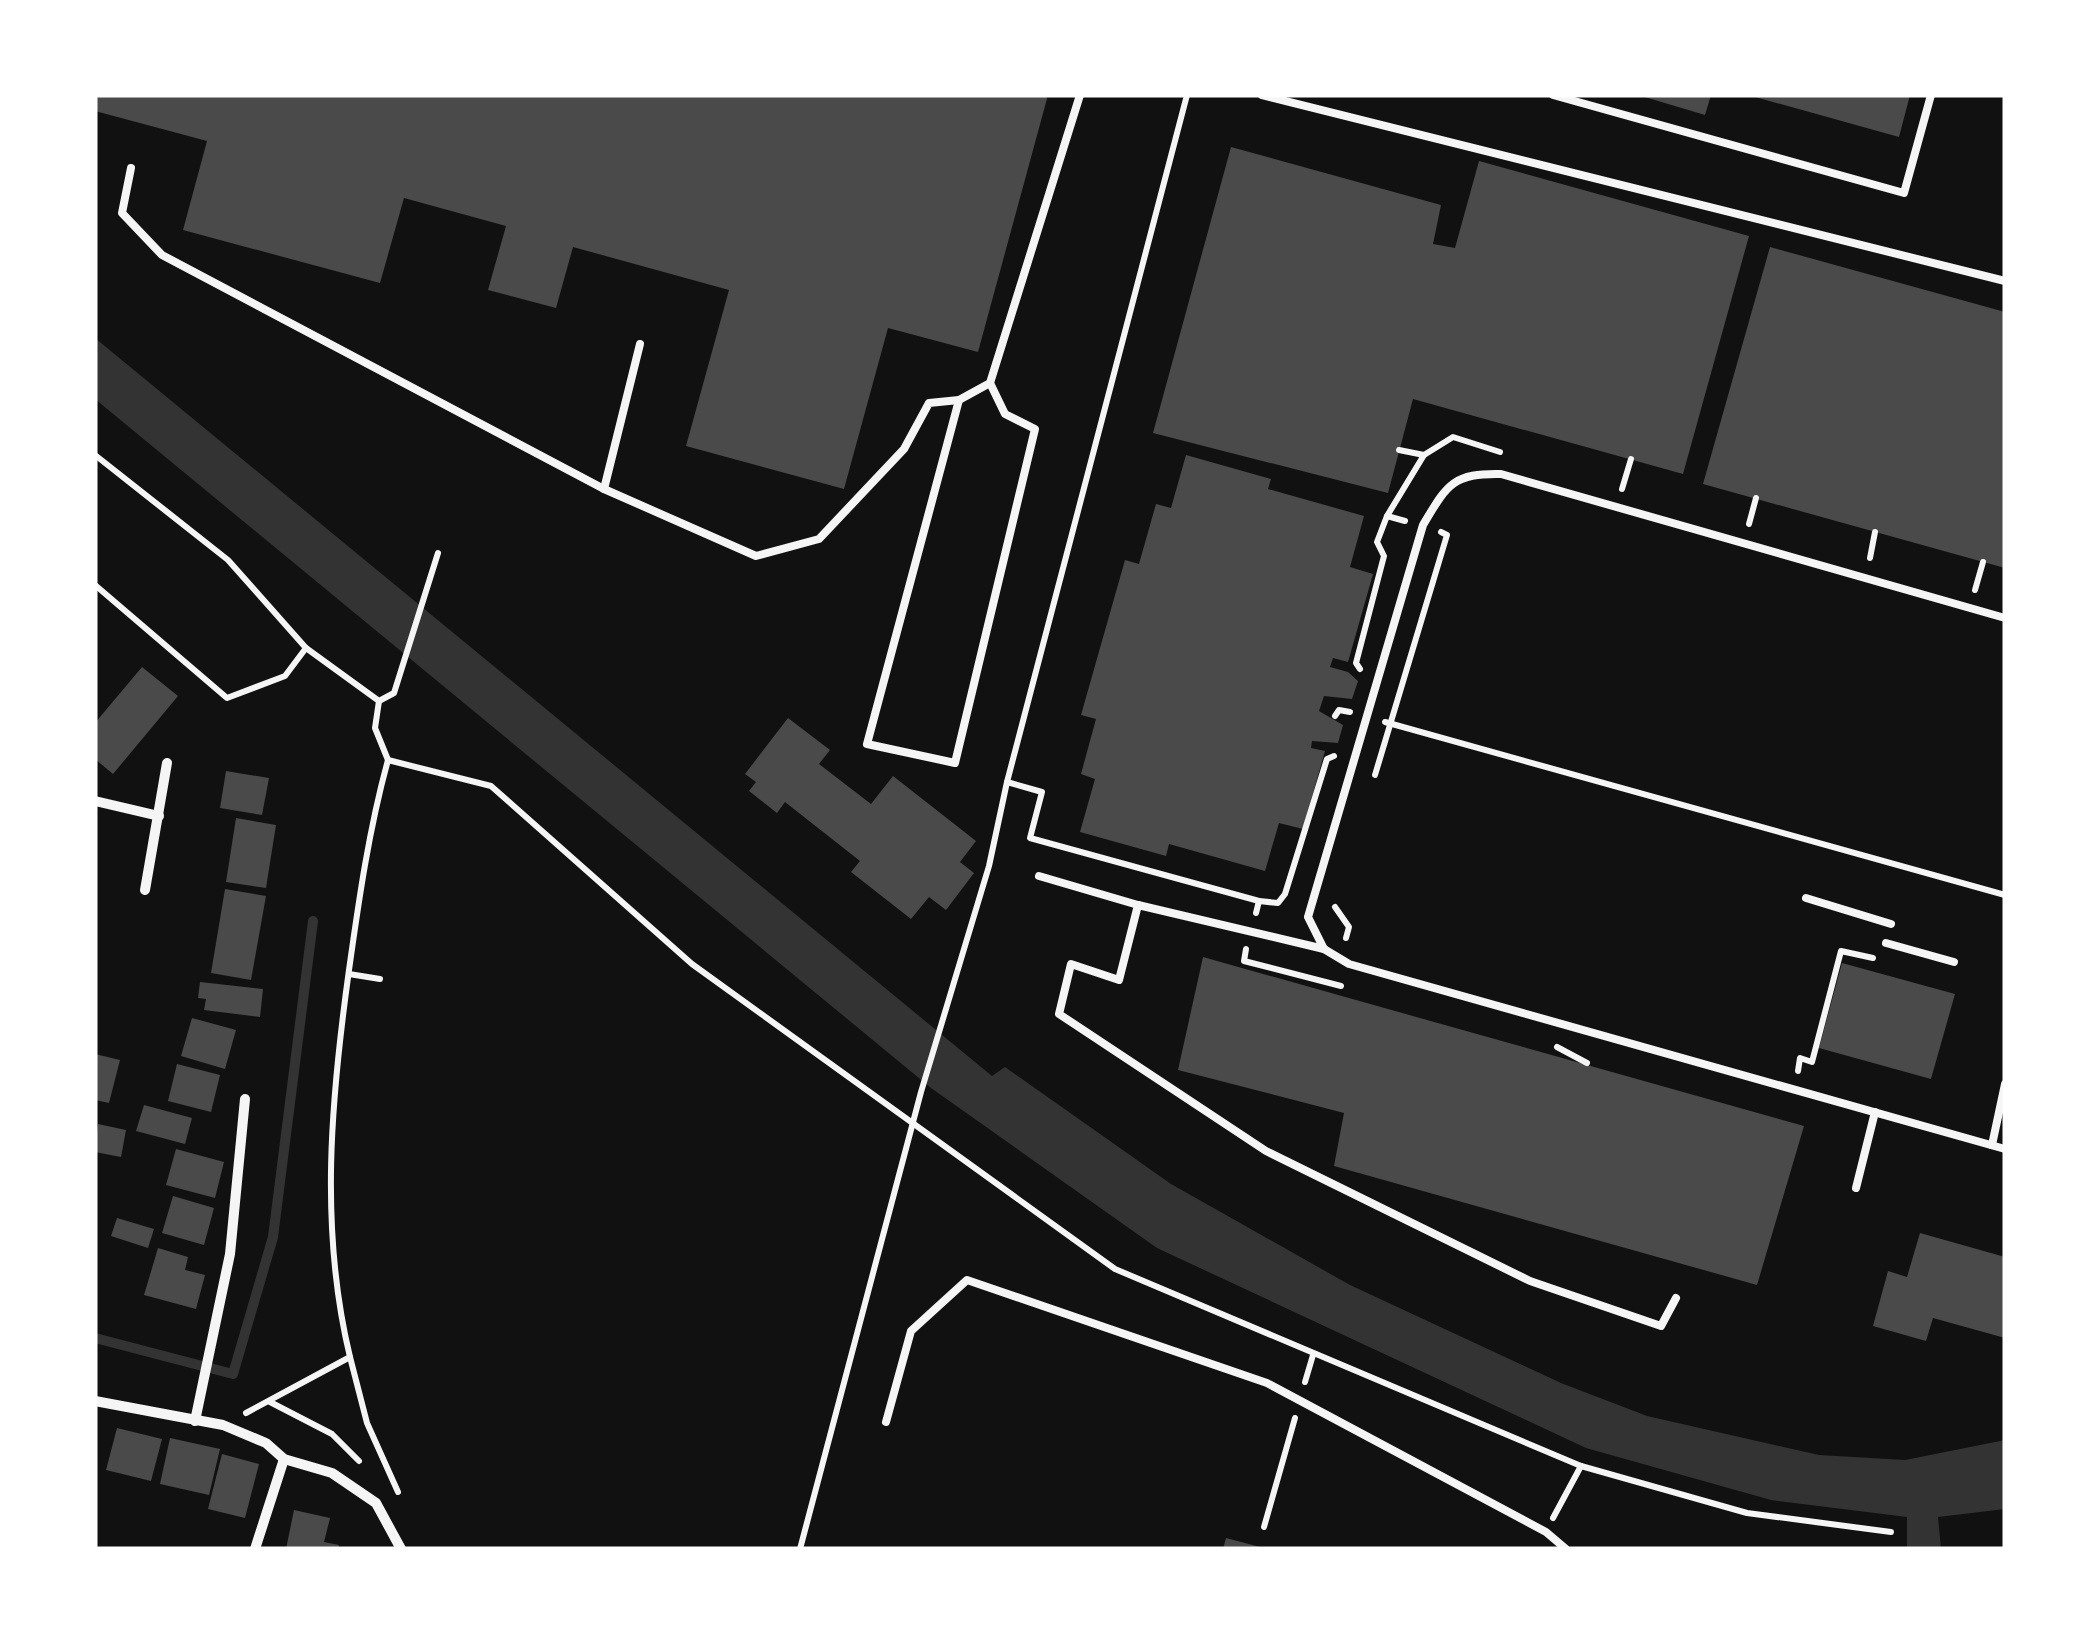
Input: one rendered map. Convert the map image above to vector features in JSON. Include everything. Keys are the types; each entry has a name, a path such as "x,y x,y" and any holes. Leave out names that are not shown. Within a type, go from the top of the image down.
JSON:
{"street":[{"path":"145,890 167,763"},
{"path":"95,800 159,816"},
{"path":"195,1422 230,1254 244,1099"},
{"path":"95,1401 223,1425 266,1442 284,1459 332,1473 376,1503 401,1549"},
{"path":"256,1549 284,1459"}],"lane":[{"path":"959,400 867,744 955,763 1035,429 1005,414 990,383 1080,95"},
{"path":"1262,95 2005,281"},
{"path":"1553,95 1904,193 1931,95"},
{"path":"130,168 122,213 162,254 604,488 756,556 820,539 904,449 929,403 959,400 990,383"},
{"path":"604,488 640,344"},
{"path":"1324,949 1308,917 1423,525 1445,488 1468,474 1501,474 2005,618"},
{"path":"1039,876 1138,905 1324,949 1340,959 2005,1149"},
{"path":"1806,898 1891,924"},
{"path":"1138,905 1120,980 1071,964 1059,1014 1266,1151 1530,1281 1661,1326 1676,1298"},
{"path":"1886,942 1954,962"},
{"path":"1992,1145 2005,1084"},
{"path":"1856,1188 1875,1112"},
{"path":"886,1422 911,1331 967,1280 1300,1398 1546,1532 1566,1549"}],"path":[{"path":"800,1549 921,1092 961,962 1187,95"},
{"path":"1364,676 1356,663 1384,556 1377,542 1387,516 1424,456 1399,450"},
{"path":"95,454 228,560 306,648 379,701"},
{"path":"1749,526 1756,498"},
{"path":"379,701 394,692 438,552"},
{"path":"1983,562 1975,590 1990,594"},
{"path":"95,585 227,698 285,676 306,648"},
{"path":"1350,726 1360,694"},
{"path":"379,701 375,728 388,760 371,830 338,1046 329,1178 336,1299 367,1423 400,1495"},
{"path":"1335,716 1339,710 1354,713 2005,895"},
{"path":"1374,779 1391,723"},
{"path":"1259,901 1278,902 1285,894 1327,759 1343,753"},
{"path":"388,760 490,786 692,964 915,1121 1114,1269 1581,1466 1747,1513 1891,1532"},
{"path":"1330,992 1348,927 1334,910 1339,892"},
{"path":"1795,1090 1800,1058 1812,1062 1841,951 1886,962"},
{"path":"349,974 380,979"},
{"path":"1556,1046 1587,1064"},
{"path":"1264,1527 1313,1354"},
{"path":"223,1425 350,1357"},
{"path":"1546,1532 1581,1466"}],"shaded area":[{"path":"95,338 992,1076 1005,1067 1171,1184 1350,1285 1561,1383 1647,1416 1819,1455 1905,1460 2005,1440 2005,1509 1938,1517 1941,1549 1907,1549 1907,1517 1771,1500 1586,1448 1157,1248 931,1088 95,399"}],"building":[{"path":"95,95 1048,95 978,352 888,328 844,489 686,446 729,290 573,247 556,308 488,290 506,226 404,198 380,283 183,230 207,141 95,111"},
{"path":"1638,95 1711,95 1705,115"},
{"path":"1748,95 1910,95 1899,137"},
{"path":"1231,147 1441,205 1433,244 1455,248 1479,161 1749,236 1683,474 1413,399 1388,493 1153,433"},
{"path":"1770,247 2005,312 2005,568 1703,484"},
{"path":"1186,455 1271,479 1268,489 1364,516 1350,567 1373,574 1348,662 1333,658 1330,667 1348,672 1358,681 1352,699 1324,696 1319,711 1343,725 1338,743 1312,741 1311,748 1325,751 1303,829 1279,823 1265,871 1169,844 1166,856 1080,832 1095,779 1081,774 1096,719 1081,715 1125,560 1139,564 1156,504 1171,508"},
{"path":"142,667 178,696 113,774 95,759 95,723"},
{"path":"788,718 830,750 819,764 871,804 893,776 976,841 960,862 974,873 946,910 929,897 911,919 851,872 860,861 785,802 777,813 749,791 756,782 745,774"},
{"path":"226,771 269,778 262,815 220,808"},
{"path":"236,818 276,825 266,888 226,882"},
{"path":"225,889 266,896 251,980 211,973"},
{"path":"1203,957 1804,1126 1757,1285 1334,1166 1344,1113 1178,1070"},
{"path":"1842,963 1955,994 1931,1079 1819,1048"},
{"path":"200,982 263,989 260,1017 204,1010 206,999 198,998"},
{"path":"192,1018 236,1030 225,1069 181,1056"},
{"path":"95,1054 120,1060 109,1103 95,1100"},
{"path":"177,1064 220,1075 211,1112 168,1101"},
{"path":"144,1105 192,1118 185,1144 136,1131"},
{"path":"98,1124 126,1130 121,1157 95,1152"},
{"path":"176,1149 224,1162 215,1198 166,1185"},
{"path":"173,1196 214,1208 204,1245 162,1233"},
{"path":"117,1218 154,1229 148,1248 111,1236"},
{"path":"1920,1233 2005,1257 2005,1338 1933,1318 1926,1341 1873,1326 1888,1271 1907,1277"},
{"path":"158,1248 188,1257 185,1270 205,1275 196,1309 144,1295"},
{"path":"117,1428 162,1439 151,1481 106,1470"},
{"path":"170,1438 220,1449 209,1495 160,1484"},
{"path":"222,1454 259,1464 245,1518 208,1509"},
{"path":"294,1510 330,1518 324,1542 339,1545 338,1549 286,1549"},
{"path":"1226,1538 1264,1548 1264,1549 1223,1549"}],"waterway":[{"path":"95,1338 233,1374 273,1237 313,921"}]}
